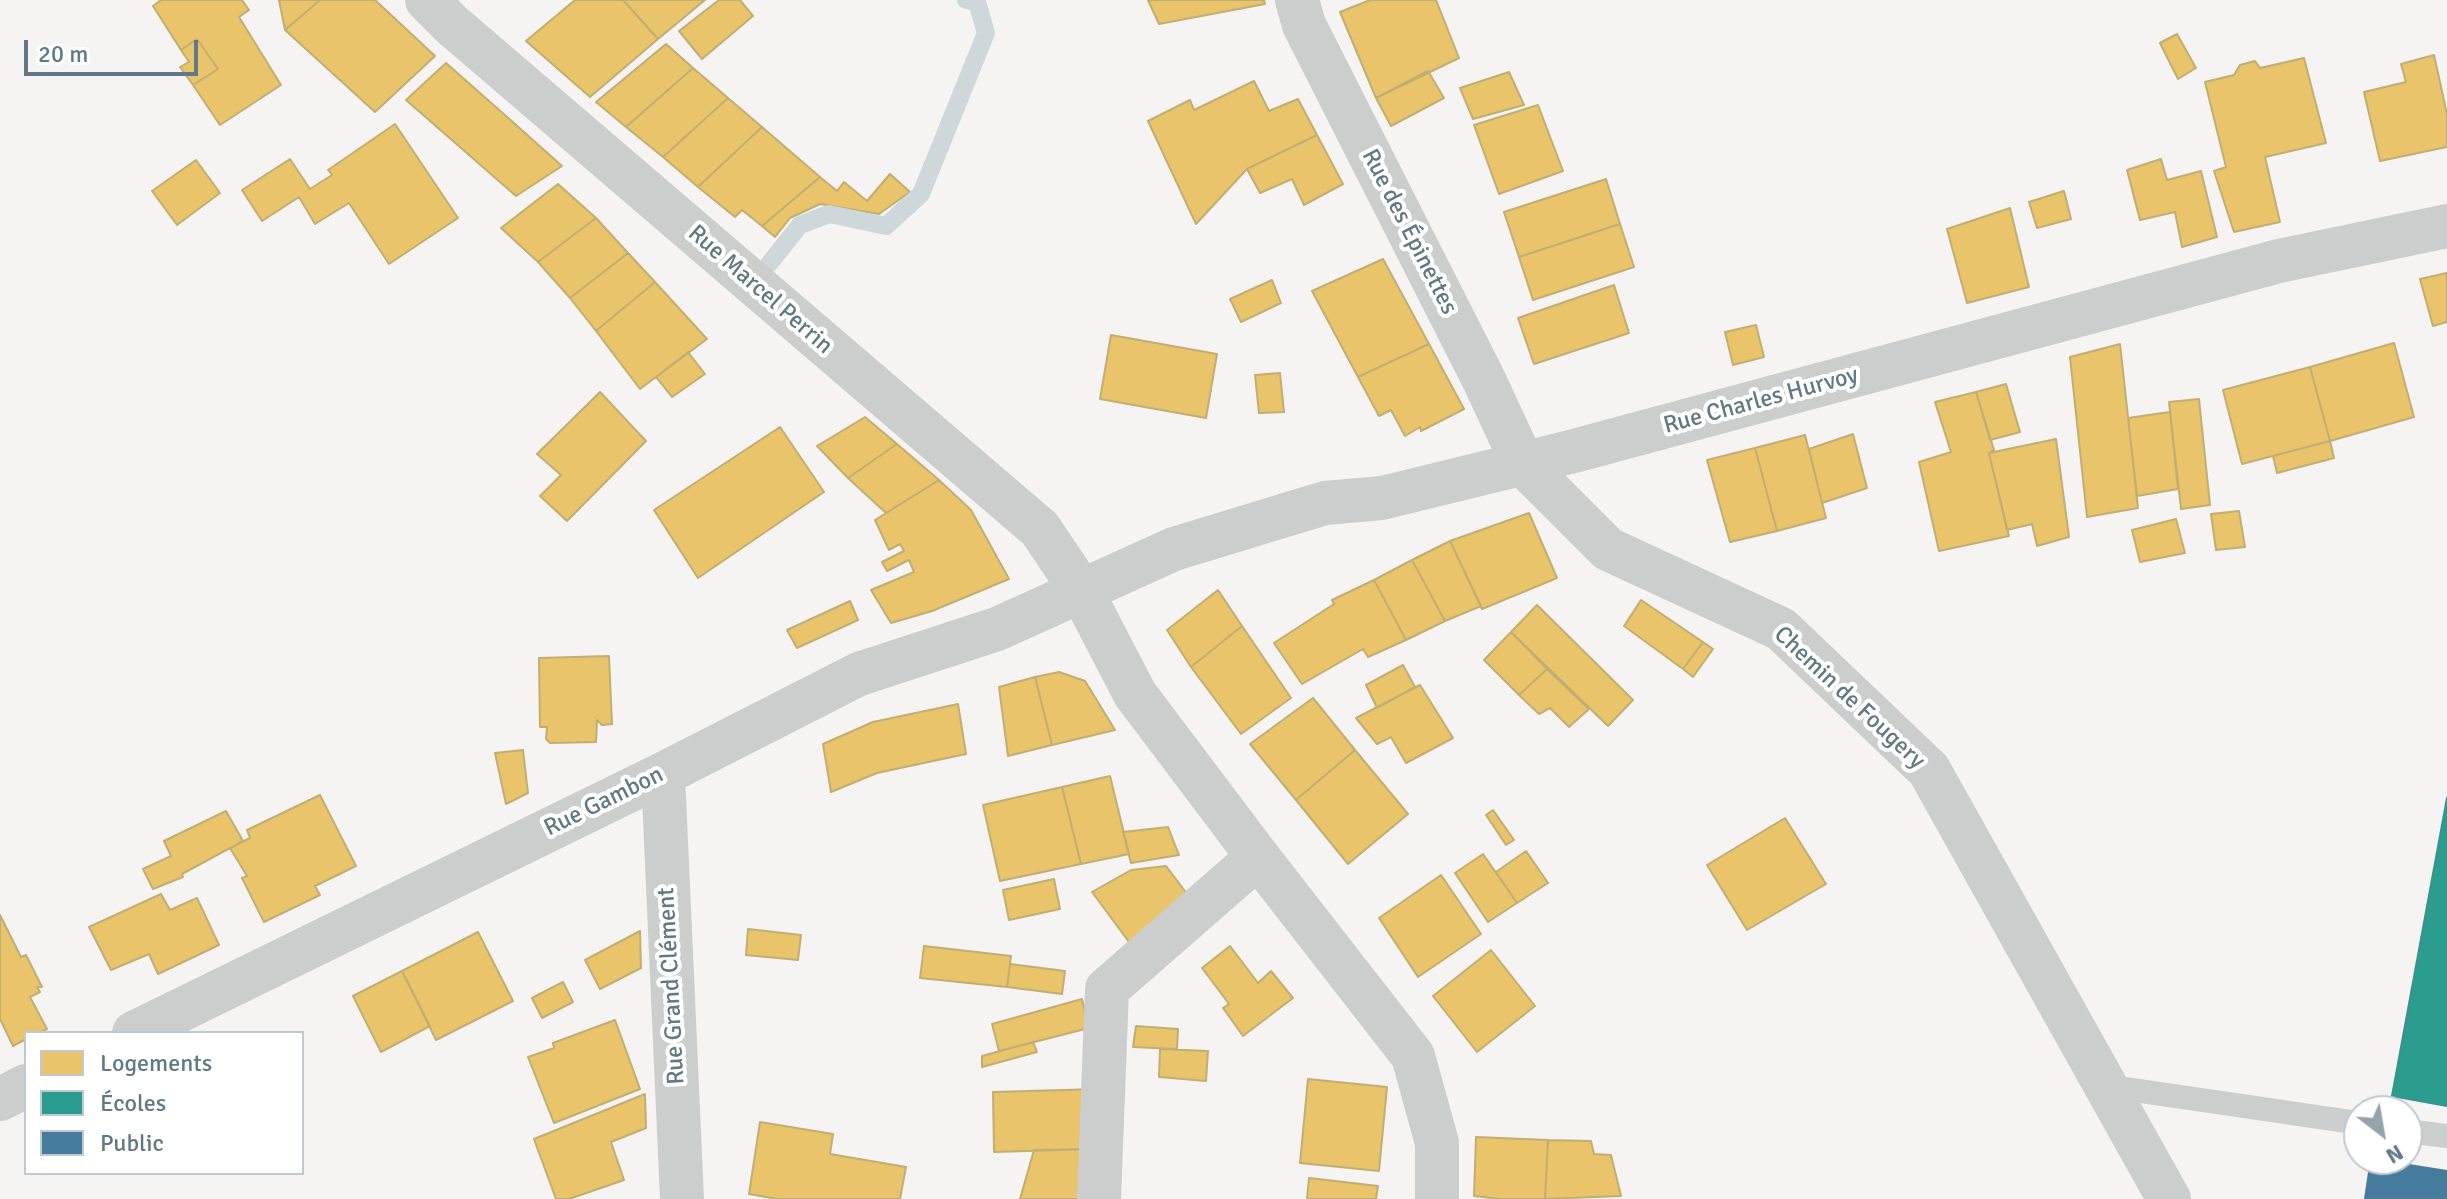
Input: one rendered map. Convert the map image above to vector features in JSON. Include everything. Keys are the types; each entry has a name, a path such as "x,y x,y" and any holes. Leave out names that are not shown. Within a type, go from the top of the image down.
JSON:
{"street":[{"name":"Rue Marcel Perrin","path":"427,0 1040,529 1081,590 1135,694 1413,1056 1437,1143 1437,1199"},
{"name":"Rue des Épinettes","path":"1297,0 1304,25 1484,380 1523,464"},
{"name":"Rue Charles Hurvoy","path":"1081,590 1174,549 1325,503 1382,498 1523,464 2279,261 2447,226"},
{"name":"Chemin de Fougery","path":"1523,464 1608,549 1781,629 1929,770 2169,1199"},
{"name":"Rue Gambon","path":"138,1031 663,774 859,674 997,629 1081,590"},
{"name":"Rue Grand Clément","path":"663,774 682,1199"},
{"path":"1099,1199 1107,989 1258,857"},
{"path":"0,1099 24,1087"}],"lane":[{"path":"2106,1086 2343,1121"},
{"path":"2423,1133 2447,1136"}],"building: Logements":[{"path":"161,0 242,0 249,10 239,17 281,85 220,125 193,85 218,69 197,39 181,50 153,6"},
{"path":"279,0 320,0 285,30"},
{"path":"320,0 375,0 435,56 375,112 285,30"},
{"path":"575,0 623,0 658,39 590,97 526,41"},
{"path":"623,0 705,0 658,39"},
{"path":"719,0 740,0 753,16 702,59 679,31"},
{"path":"1148,0 1264,0 1265,4 1159,24"},
{"path":"1370,0 1436,0 1459,58 1376,98 1340,12"},
{"path":"2177,34 2196,68 2178,79 2160,43"},
{"path":"197,39 218,69 193,85 180,67 189,62 181,50"},
{"path":"666,44 693,68 626,127 596,102"},
{"path":"2434,55 2447,114 2447,147 2380,161 2364,92 2406,82 2401,64"},
{"path":"2304,58 2326,143 2265,157 2280,222 2234,232 2214,171 2226,167 2205,82 2234,75 2240,65 2255,61 2260,68"},
{"path":"446,63 562,166 516,196 406,100"},
{"path":"693,68 728,98 663,157 626,127"},
{"path":"1428,71 1444,98 1391,126 1376,98"},
{"path":"1509,72 1524,105 1473,119 1460,88"},
{"path":"1254,81 1269,111 1298,99 1317,135 1247,169 1196,224 1148,121 1190,100 1194,110"},
{"path":"728,98 762,127 698,187 663,157"},
{"path":"1538,105 1563,171 1499,194 1474,125"},
{"path":"395,124 458,218 389,264 349,203 315,224 299,197 262,221 242,190 290,159 310,189 332,175 328,170"},
{"path":"762,127 820,177 762,226 742,210 735,217 698,187"},
{"path":"1317,135 1343,184 1304,205 1292,179 1260,193 1247,169"},
{"path":"2161,159 2167,180 2201,171 2217,237 2182,247 2175,212 2140,220 2127,170"},
{"path":"196,160 220,193 177,225 152,191"},
{"path":"890,174 910,192 879,214 820,204 790,218 775,237 762,226 820,177 837,191 844,182 867,201"},
{"path":"1606,179 1620,224 1519,257 1504,212"},
{"path":"558,184 596,218 538,262 501,228"},
{"path":"2064,191 2071,219 2037,228 2029,202"},
{"path":"2010,208 2029,287 1967,303 1947,229"},
{"path":"596,218 628,253 570,298 538,262"},
{"path":"1620,224 1634,267 1533,300 1519,257"},
{"path":"628,253 655,282 596,331 570,298"},
{"path":"1383,259 1429,344 1358,377 1312,291"},
{"path":"2447,273 2447,322 2433,326 2420,279"},
{"path":"1272,280 1281,303 1241,322 1230,299"},
{"path":"655,282 707,339 640,389 596,331"},
{"path":"1614,285 1629,333 1534,364 1518,318"},
{"path":"1756,325 1764,357 1733,365 1725,332"},
{"path":"1111,335 1217,354 1206,418 1100,399"},
{"path":"2394,343 2414,417 2330,441 2310,367"},
{"path":"1429,344 1464,409 1405,436 1391,410 1379,416 1358,377"},
{"path":"2120,344 2138,508 2087,517 2070,357"},
{"path":"688,352 705,374 672,397 656,377"},
{"path":"2310,367 2330,441 2242,464 2223,390"},
{"path":"1280,373 1284,412 1259,413 1255,375"},
{"path":"2006,384 2020,432 1990,440 1976,392"},
{"path":"600,392 646,441 567,521 540,496 561,475 537,454"},
{"path":"1976,392 1994,450 1989,453 2009,536 1939,551 1919,462 1951,452 1935,402"},
{"path":"2199,399 2210,505 2181,509 2169,402"},
{"path":"2170,412 2178,489 2137,496 2128,418"},
{"path":"865,417 897,444 848,478 817,446"},
{"path":"780,427 824,492 698,578 654,510"},
{"path":"1853,434 1867,488 1822,503 1809,449"},
{"path":"1805,435 1826,518 1777,531 1755,448"},
{"path":"2056,439 2069,537 2037,546 2032,524 2007,530 1989,453"},
{"path":"2330,441 2334,458 2277,473 2273,456"},
{"path":"897,444 939,480 886,513 848,478"},
{"path":"1755,448 1777,531 1730,542 1707,460"},
{"path":"939,480 971,510 1009,579 932,611 891,623 871,590 914,572 909,560 887,571 882,562 904,551 900,544 889,550 875,520"},
{"path":"2239,511 2245,547 2216,550 2211,514"},
{"path":"1529,513 1557,578 1482,609 1450,541"},
{"path":"2176,519 2185,553 2140,562 2132,530"},
{"path":"1450,541 1481,606 1445,621 1412,560"},
{"path":"1412,560 1445,621 1406,640 1374,580"},
{"path":"1374,580 1406,640 1368,657 1363,649 1302,684 1274,643 1334,604 1332,600"},
{"path":"1218,590 1242,626 1191,667 1167,630"},
{"path":"1641,600 1703,642 1683,669 1624,626"},
{"path":"850,601 858,620 797,648 787,630"},
{"path":"1537,605 1633,700 1608,726 1511,632"},
{"path":"1242,626 1291,698 1241,734 1191,667"},
{"path":"1511,632 1547,669 1519,695 1484,660"},
{"path":"1703,642 1713,649 1693,677 1683,669"},
{"path":"609,656 612,724 602,725 597,720 596,742 550,743 546,739 547,727 540,727 539,658"},
{"path":"1403,665 1415,687 1377,708 1366,685"},
{"path":"1547,669 1589,709 1569,727 1550,708 1539,714 1519,695"},
{"path":"1059,672 1085,681 1115,730 1052,745 1035,677"},
{"path":"1035,677 1052,745 1008,756 999,687"},
{"path":"1420,685 1453,738 1406,763 1391,737 1377,744 1356,718"},
{"path":"1313,698 1355,750 1296,800 1250,744"},
{"path":"958,704 966,754 877,773 831,792 823,744 873,722"},
{"path":"523,750 528,793 506,804 495,753"},
{"path":"1355,750 1408,814 1348,864 1296,800"},
{"path":"1110,776 1129,854 1081,864 1062,787"},
{"path":"1062,787 1081,864 1000,881 983,805"},
{"path":"320,795 356,866 315,886 320,895 264,922 242,878 247,876 230,848 250,838 247,830"},
{"path":"1493,810 1514,840 1506,845 1486,815"},
{"path":"226,811 243,841 182,874 183,877 153,889 143,869 171,856 164,841"},
{"path":"1785,818 1826,884 1747,930 1707,865"},
{"path":"1168,827 1179,855 1131,863 1123,832"},
{"path":"1526,851 1548,883 1517,903 1496,872"},
{"path":"1483,854 1517,903 1488,922 1455,873"},
{"path":"1166,866 1191,899 1132,946 1092,892 1131,870"},
{"path":"1441,875 1481,934 1418,977 1379,918"},
{"path":"1054,879 1060,909 1009,920 1003,890"},
{"path":"161,894 170,910 197,898 219,945 158,974 149,954 111,970 89,927"},
{"path":"0,915 21,957 26,955 42,987 37,987 40,992 30,997 47,1029 24,1031 24,1040 13,1046 0,1019"},
{"path":"748,929 801,935 798,960 746,955"},
{"path":"640,931 641,968 600,989 585,960"},
{"path":"478,932 513,1001 436,1040 402,971"},
{"path":"924,946 1011,956 1007,987 920,978"},
{"path":"1230,946 1258,983 1271,971 1293,998 1243,1036 1223,1008 1229,1004 1202,968"},
{"path":"1491,950 1535,1006 1477,1052 1433,996"},
{"path":"1010,964 1065,971 1062,994 1007,987"},
{"path":"402,971 430,1026 381,1052 353,996"},
{"path":"563,982 573,1002 542,1018 532,998"},
{"path":"1082,999 1089,1028 999,1051 992,1024"},
{"path":"615,1020 640,1089 554,1123 528,1057 554,1048 553,1043"},
{"path":"1136,1026 1178,1029 1177,1049 1133,1047"},
{"path":"1033,1042 1037,1052 982,1067 982,1056"},
{"path":"1160,1049 1208,1051 1206,1081 1159,1077"},
{"path":"1308,1079 1387,1087 1379,1171 1300,1163"},
{"path":"1099,1089 1093,1149 994,1152 993,1092"},
{"path":"645,1094 646,1128 611,1142 624,1180 569,1199 556,1199 534,1139"},
{"path":"760,1122 833,1134 830,1154 906,1167 900,1199 777,1199 749,1194"},
{"path":"1476,1137 1548,1140 1545,1199 1474,1196"},
{"path":"1548,1140 1591,1141 1594,1154 1611,1155 1621,1196 1545,1199"},
{"path":"1093,1149 1087,1199 1020,1199 1034,1150"},
{"path":"1309,1178 1378,1186 1376,1199 1307,1199"}],"building: Écoles":[{"path":"2447,798 2447,1106 2423,1102 2423,1095 2392,1095"}],"building: Public":[{"path":"2423,1167 2447,1171 2447,1199 2365,1199 2369,1175 2423,1175"}],"waterway":[{"path":"769,264 800,225 829,214 886,226 921,194 986,33 977,2 966,0"}]}
